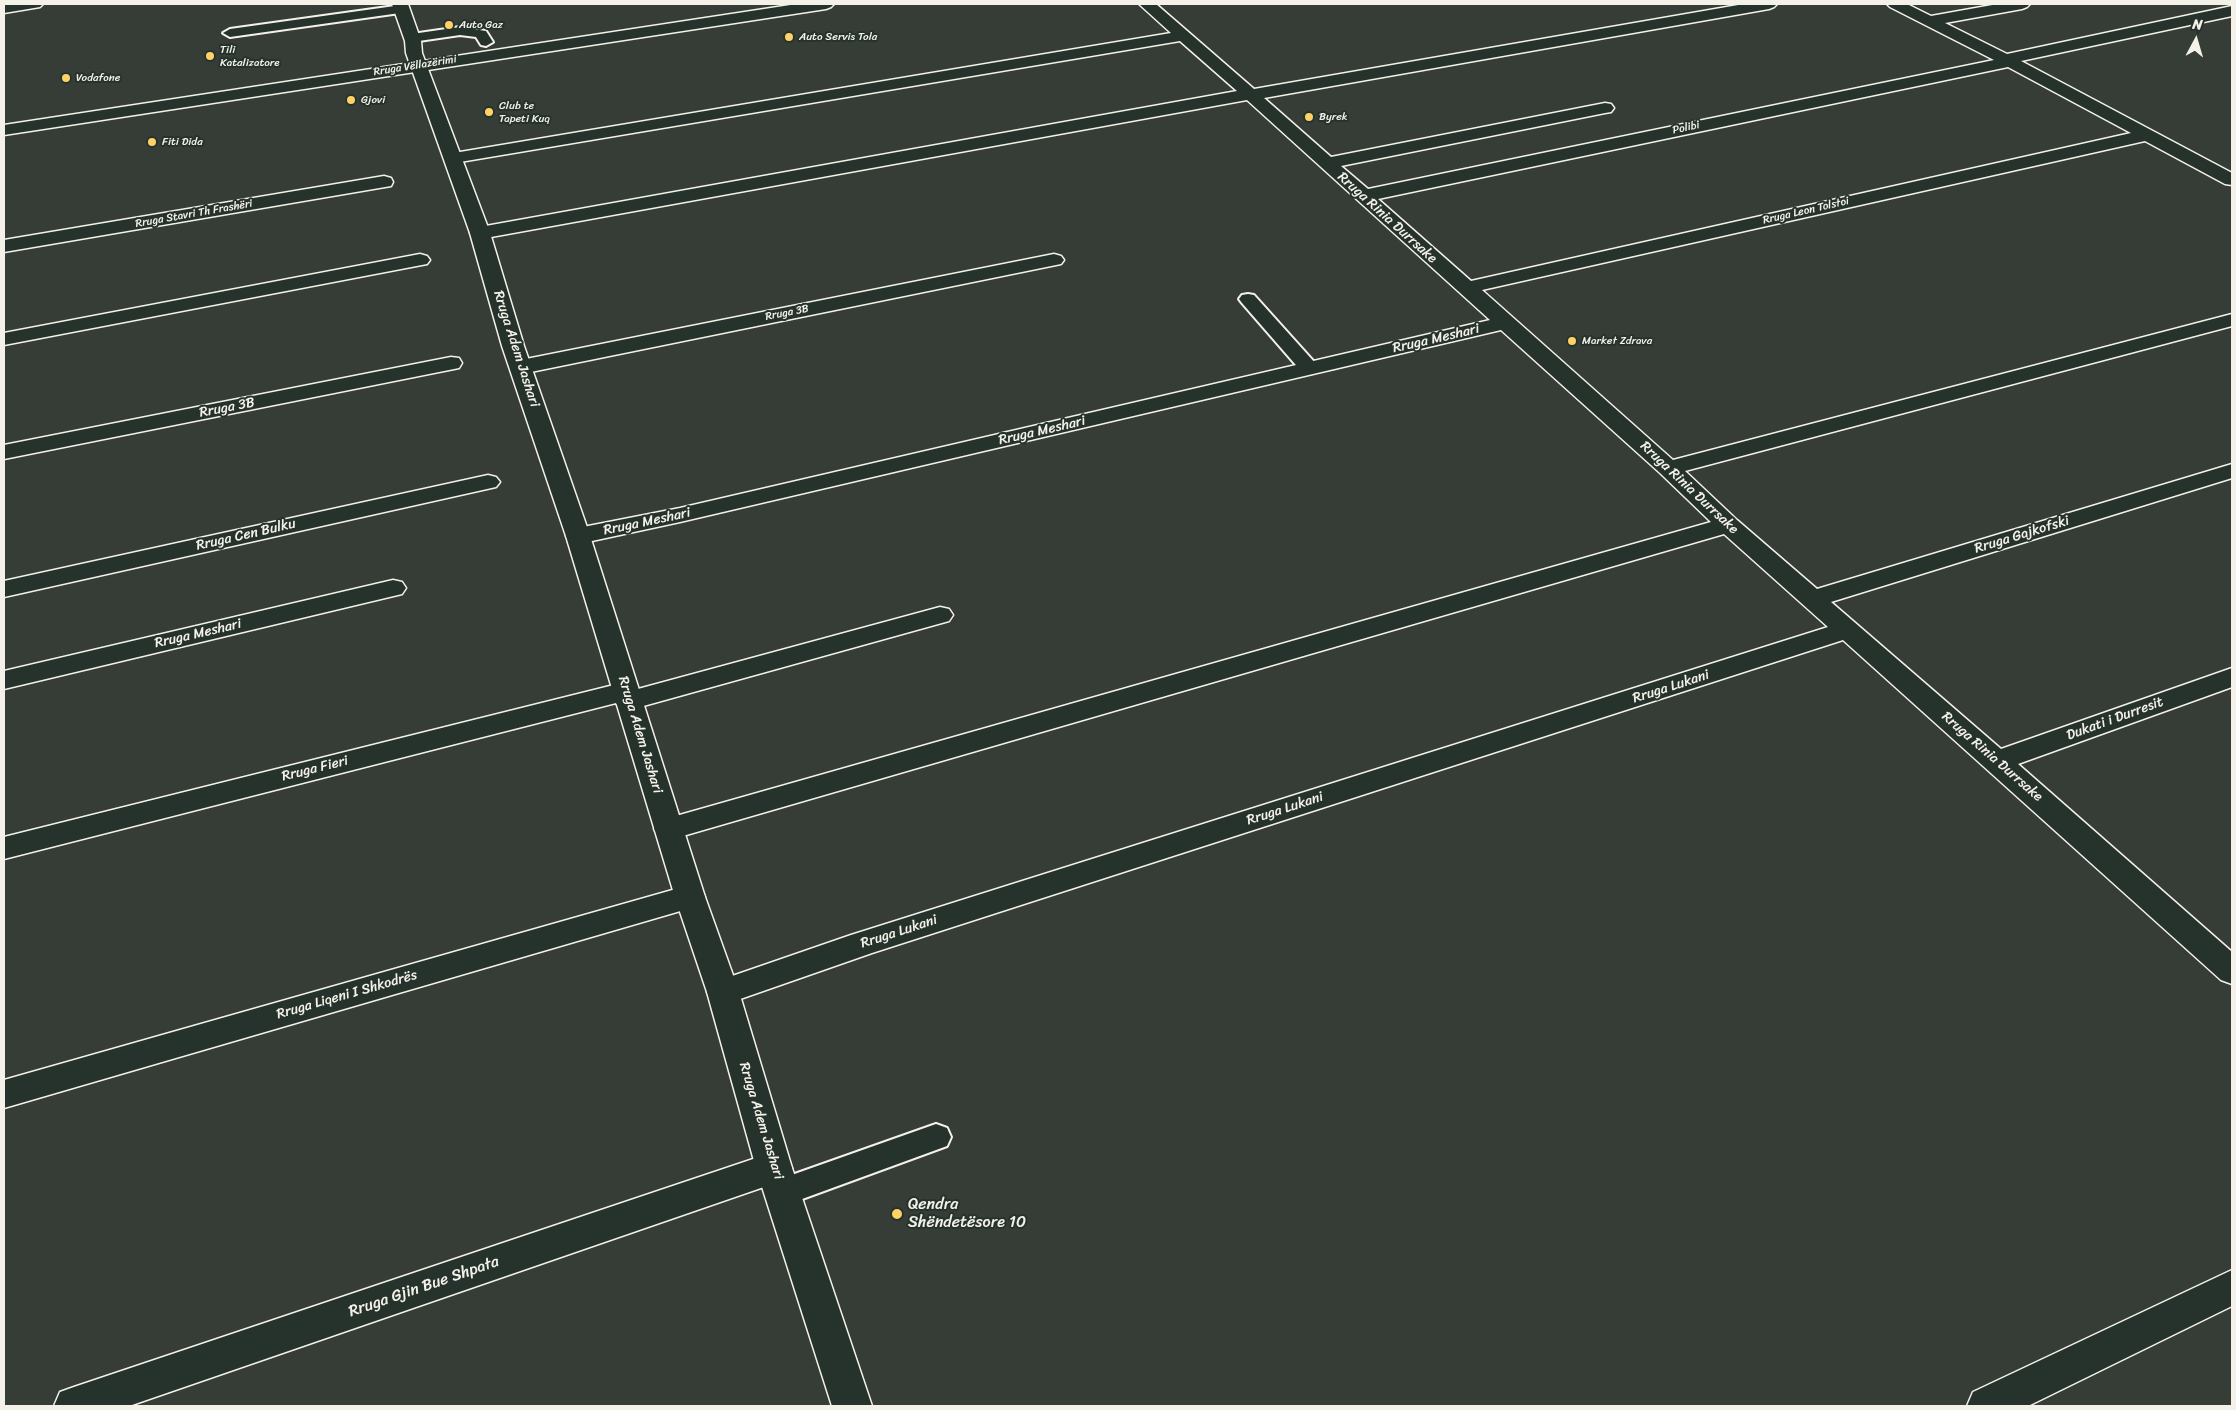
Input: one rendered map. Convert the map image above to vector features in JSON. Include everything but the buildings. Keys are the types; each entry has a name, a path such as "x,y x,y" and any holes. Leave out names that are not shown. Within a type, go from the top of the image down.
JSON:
{"street":[{"path":"4,8 35,4"},
{"name":"Rruga Vëllazërimi","path":"4,115 738,4"},
{"name":"Rruga Vëllazërimi","path":"4,130 415,52 826,4"},
{"name":"Rruga Rinia Durrsake","path":"1147,4 1251,94 1465,288 1668,468 1728,525 1997,761 2225,954"},
{"path":"480,233 1251,94 1769,4"},
{"path":"1895,4 2007,60 2232,180"},
{"path":"1929,21 2022,4"},
{"name":"Rruga Adem Jashari","path":"401,6 415,52 480,233 520,366 578,536 669,830 723,992 778,1180 852,1406"},
{"name":"Polibi","path":"1364,196 2232,12"},
{"path":"454,158 1183,36"},
{"path":"1327,163 1605,108"},
{"name":"Rruga Leon Tolstoi","path":"1465,288 2147,135"},
{"name":"Rruga Stavri Th Frashëri","path":"4,246 384,182"},
{"path":"4,339 420,260"},
{"name":"Rruga 3B","path":"520,366 1054,260"},
{"path":"1668,468 2232,320"},
{"name":"Rruga Meshari","path":"578,536 680,515 1505,323"},
{"name":"Rruga 3B","path":"4,452 451,363"},
{"name":"Rruga Gajkofski","path":"1812,599 2232,471"},
{"name":"Rruga Cen Bulku","path":"4,589 488,482"},
{"path":"669,830 1728,525"},
{"name":"Rruga Meshari","path":"4,680 393,588"},
{"name":"Rruga Fieri","path":"4,848 628,696 940,615"},
{"name":"Rruga Lukani","path":"723,992 862,944 1848,630"},
{"name":"Dukati i Durresit","path":"1997,761 2232,677"},
{"name":"Rruga Liqeni I Shkodrës","path":"4,1094 690,896"},
{"name":"Rruga Gjin Bue Shpata","path":"74,1406 778,1180"},
{"path":"1987,1406 2232,1287"}],"lane":[{"path":"230,33 401,6"},
{"path":"1248,299 1309,368"},
{"path":"778,1180 936,1138"}],"place":[{"name":"Auto Gaz","path":"449,25"},
{"name":"Auto Servis Tola","path":"789,37"},
{"name":"Tili Katalizatore","path":"210,56"},
{"name":"Vodafone","path":"66,78"},
{"name":"Gjovi","path":"351,100"},
{"name":"Club te Tapeti Kuq","path":"489,112"},
{"name":"Byrek","path":"1309,117"},
{"name":"Fiti Dida","path":"152,142"},
{"name":"Market Zdrava","path":"1572,341"},
{"name":"Qendra Shëndetësore 10","path":"897,1214"}]}
